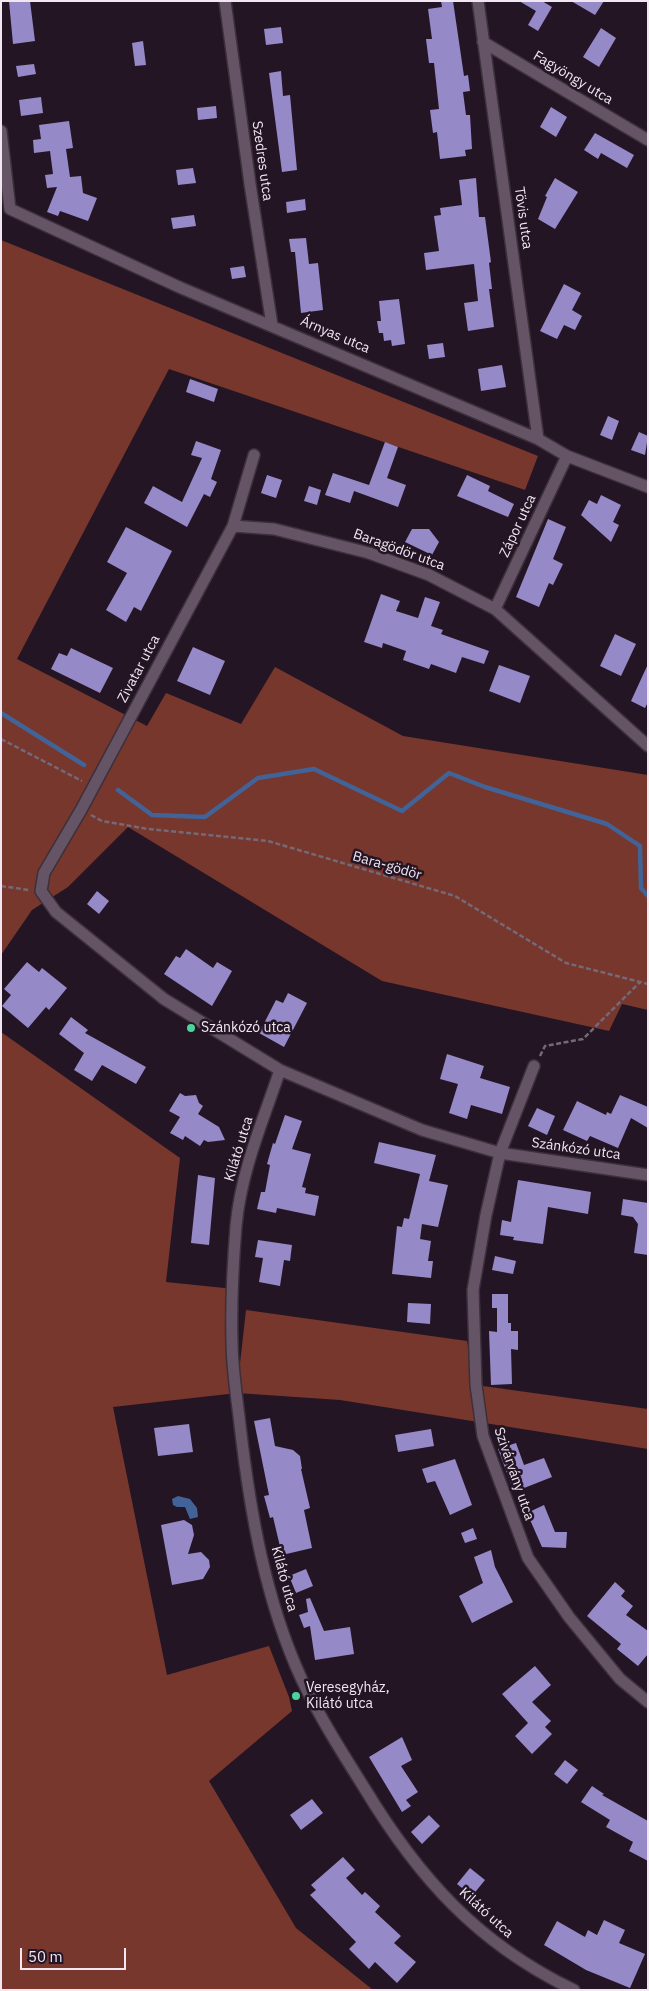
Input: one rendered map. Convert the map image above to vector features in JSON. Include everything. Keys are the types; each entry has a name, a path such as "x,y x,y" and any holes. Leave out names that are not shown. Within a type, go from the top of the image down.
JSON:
{"street":[{"name":"Szedres utca","path":"225,1 250,184 272,325"},
{"name":"Tövis utca","path":"478,1 538,439"},
{"name":"Fagyöngy utca","path":"483,42 648,140"},
{"name":"Árnyas utca","path":"1,130 10,210 179,287 538,439 567,456 648,487"},
{"name":"Zivatar utca","path":"41,891 44,873 93,786 232,526 254,455"},
{"name":"Zápor utca","path":"495,609 567,456"},
{"name":"Baragödör utca","path":"232,526 274,529 369,553 429,575 495,609 648,746"},
{"name":"Szánkózó utca","path":"41,891 56,912 164,999 280,1070 422,1130 500,1153 648,1175"},
{"path":"500,1153 534,1066"},
{"name":"Kilátó utca","path":"280,1070 245,1171 236,1225 232,1343 247,1483 266,1578 302,1679 336,1744 381,1816 434,1885 475,1928 512,1956 574,1990"},
{"name":"Szivárvány utca","path":"500,1153 486,1215 473,1290 476,1385 483,1436 528,1558 569,1617 620,1679 648,1702"}],"path":[{"path":"1,739 93,786"},
{"name":"Bara-gödör","path":"102,821 148,829 268,841 455,896 566,963 648,984"},
{"path":"1,886 41,891"},
{"path":"534,1066 545,1046 583,1039 640,982"}],"shaded area":[{"path":"1,240 538,456 525,490 169,369 17,659 147,726 166,693 241,724 275,667 403,736 648,775 648,1010 622,1004 609,1031 382,981 128,827 68,887 32,910 1,955"},
{"path":"1,1032 180,1158 166,1282 234,1289 237,1390 246,1310 467,1341 476,1385 648,1409 648,1449 340,1400 237,1393 113,1407 167,1675 269,1646 289,1697 292,1711 209,1781 296,1928 373,1990 1,1990"}],"water":[{"path":"178,1496 190,1499 197,1508 198,1517 190,1519 185,1507 173,1505 172,1499"}],"building":[{"path":"9,1 30,1 35,41 13,44"},
{"path":"441,1 453,1 464,76 468,75 470,91 463,92 466,115 470,115 472,149 465,150 466,156 440,159 437,132 433,133 430,110 439,109 434,63 429,63 426,39 432,39 428,9 442,7"},
{"path":"519,1 542,1 552,7 538,31 528,25 536,11"},
{"path":"571,1 604,1 595,15"},
{"path":"281,27 283,43 266,45 264,29"},
{"path":"601,28 616,38 599,67 583,57"},
{"path":"143,41 146,65 135,66 132,43"},
{"path":"34,64 36,74 18,77 16,66"},
{"path":"281,71 283,96 290,95 297,170 282,172 269,73"},
{"path":"41,97 43,113 21,116 19,100"},
{"path":"216,106 217,118 198,120 197,108"},
{"path":"551,107 567,117 556,137 540,127"},
{"path":"69,121 73,148 66,149 70,177 81,176 83,193 97,198 88,221 60,211 58,216 47,212 57,187 47,188 45,175 53,174 50,151 34,153 33,140 41,139 39,125"},
{"path":"595,133 634,155 627,168 601,153 598,159 584,150"},
{"path":"193,168 196,183 178,185 176,170"},
{"path":"476,178 479,217 485,217 491,262 489,263 492,289 489,289 494,327 468,331 464,303 478,301 474,264 426,270 424,253 439,251 434,216 441,215 440,208 462,205 459,180"},
{"path":"555,178 578,192 555,229 538,219 547,197 545,196"},
{"path":"305,199 306,210 287,213 286,202"},
{"path":"194,215 196,226 173,229 171,218"},
{"path":"306,238 309,264 318,263 323,310 301,313 295,252 291,252 289,239"},
{"path":"244,266 246,277 232,279 230,268"},
{"path":"564,284 581,293 572,310 582,316 575,330 564,325 557,339 540,331"},
{"path":"399,299 405,344 392,346 391,340 384,341 383,333 379,333 377,321 381,321 379,301"},
{"path":"443,343 445,357 429,359 427,345"},
{"path":"502,365 506,387 481,391 478,369"},
{"path":"190,379 218,389 214,402 186,392"},
{"path":"608,416 619,421 612,440 600,435"},
{"path":"639,432 648,436 645,455 631,450"},
{"path":"196,441 221,450 211,479 217,482 210,497 204,494 187,527 144,503 153,486 182,502 202,458 191,455"},
{"path":"385,442 398,447 387,478 406,485 398,507 354,491 350,503 325,495 333,473 369,485"},
{"path":"267,475 282,480 276,498 261,493"},
{"path":"467,475 490,486 488,491 514,504 508,517 457,496"},
{"path":"309,486 321,490 317,505 304,501"},
{"path":"601,495 621,505 613,522 619,525 611,542 581,515 589,500 597,504"},
{"path":"548,519 566,527 553,559 563,564 553,585 549,583 539,607 516,597"},
{"path":"126,527 172,551 141,611 134,607 126,622 106,610 127,573 107,562"},
{"path":"412,529 429,529 439,542 432,555 405,542"},
{"path":"381,594 400,601 396,611 418,618 425,597 440,602 431,626 443,630 441,634 489,651 484,664 462,657 456,673 431,664 429,669 403,660 406,651 383,643 382,648 364,642"},
{"path":"615,634 636,644 621,676 600,666"},
{"path":"193,647 225,661 210,695 177,681"},
{"path":"71,648 113,668 100,693 51,669 59,653 67,656"},
{"path":"648,664 648,702 645,708 631,701"},
{"path":"499,665 530,676 520,703 489,691"},
{"path":"97,891 109,901 99,914 87,904"},
{"path":"186,949 213,968 217,962 232,971 212,1006 164,974 176,956 180,958"},
{"path":"27,962 39,972 42,968 67,988 49,1010 46,1007 28,1028 2,1006 11,995 4,989"},
{"path":"288,993 307,1003 284,1047 259,1033 276,1000 283,1003"},
{"path":"71,1017 88,1030 85,1033 146,1067 136,1084 102,1065 92,1081 74,1070 84,1053 59,1034"},
{"path":"447,1054 484,1066 480,1078 510,1087 502,1114 471,1105 467,1119 449,1113 458,1084 440,1079"},
{"path":"180,1093 185,1096 196,1095 199,1103 203,1106 198,1114 219,1127 225,1140 208,1142 204,1140 200,1146 185,1136 183,1140 170,1133 180,1117 169,1111"},
{"path":"620,1095 648,1107 648,1128 631,1118 618,1148 590,1136 587,1141 563,1130 577,1101 606,1115 607,1112 611,1114"},
{"path":"537,1108 555,1116 547,1135 528,1126"},
{"path":"285,1115 302,1121 292,1149 311,1154 302,1187 306,1188 305,1193 319,1196 315,1216 277,1208 276,1213 257,1209 261,1192 265,1192 270,1165 267,1164 273,1143 275,1144"},
{"path":"379,1142 436,1155 429,1181 448,1185 438,1227 422,1224 420,1239 431,1241 428,1261 433,1261 431,1278 392,1274 397,1226 402,1227 404,1218 409,1219 420,1174 374,1163"},
{"path":"198,1175 215,1178 209,1245 191,1243"},
{"path":"518,1180 591,1192 588,1214 548,1207 543,1244 513,1240 514,1237 500,1235 502,1220 511,1222"},
{"path":"623,1199 648,1203 648,1255 634,1253 638,1224 633,1217 621,1215"},
{"path":"258,1240 292,1245 290,1261 284,1260 280,1286 259,1282 263,1258 255,1257"},
{"path":"495,1256 516,1261 513,1274 492,1270"},
{"path":"492,1294 508,1294 508,1323 511,1323 511,1331 518,1331 518,1350 511,1349 512,1384 491,1385 489,1331 497,1332 497,1308 492,1308"},
{"path":"408,1303 431,1304 430,1324 407,1322"},
{"path":"270,1418 275,1446 293,1450 300,1456 310,1508 304,1510 312,1548 282,1555 273,1517 270,1518 264,1496 269,1495 254,1421"},
{"path":"189,1424 193,1452 158,1456 154,1428"},
{"path":"431,1429 434,1446 398,1452 395,1435"},
{"path":"516,1443 524,1465 544,1458 552,1477 514,1492 498,1449"},
{"path":"455,1459 472,1505 450,1515 435,1481 427,1483 422,1469"},
{"path":"544,1505 555,1532 567,1532 566,1548 542,1547 527,1513"},
{"path":"184,1520 192,1525 194,1535 188,1554 201,1552 209,1560 210,1567 203,1579 172,1585 161,1525"},
{"path":"473,1528 477,1539 465,1543 461,1533"},
{"path":"491,1550 495,1567 513,1602 472,1623 459,1596 483,1583 474,1557"},
{"path":"306,1569 313,1586 296,1593 289,1576"},
{"path":"615,1582 625,1591 621,1596 633,1606 626,1615 648,1631 648,1654 638,1666 617,1649 621,1644 587,1616"},
{"path":"310,1598 324,1631 350,1627 354,1654 315,1660 310,1626 304,1628 299,1615 308,1612 306,1599"},
{"path":"535,1666 551,1685 532,1702 551,1721 545,1727 552,1734 532,1754 515,1736 528,1723 502,1694"},
{"path":"402,1737 412,1760 401,1766 418,1792 406,1800 411,1806 402,1812 369,1757"},
{"path":"565,1760 578,1770 567,1784 554,1774"},
{"path":"592,1786 604,1794 602,1795 648,1821 648,1861 629,1851 633,1842 606,1827 610,1820 581,1802"},
{"path":"312,1799 323,1813 301,1830 290,1815"},
{"path":"429,1815 440,1826 422,1844 411,1832"},
{"path":"343,1857 355,1870 346,1878 362,1895 365,1892 380,1906 375,1912 401,1936 394,1943 416,1962 397,1983 375,1962 369,1969 349,1949 356,1942 310,1895 316,1890 311,1885"},
{"path":"470,1868 485,1880 472,1896 457,1884"},
{"path":"604,1920 625,1930 619,1943 645,1954 630,1988 586,1970 544,1945 557,1921 585,1937 588,1930 597,1935"}],"waterway":[{"path":"1,713 84,765"},
{"path":"118,790 152,815 205,817 258,778 314,769 402,811 449,773 485,787 607,824 640,846 641,888 648,896"}],"place":[{"name":"Szánkózó utca","path":"191,1028"},
{"name":"Veresegyház, Kilátó utca","path":"296,1696"}]}
